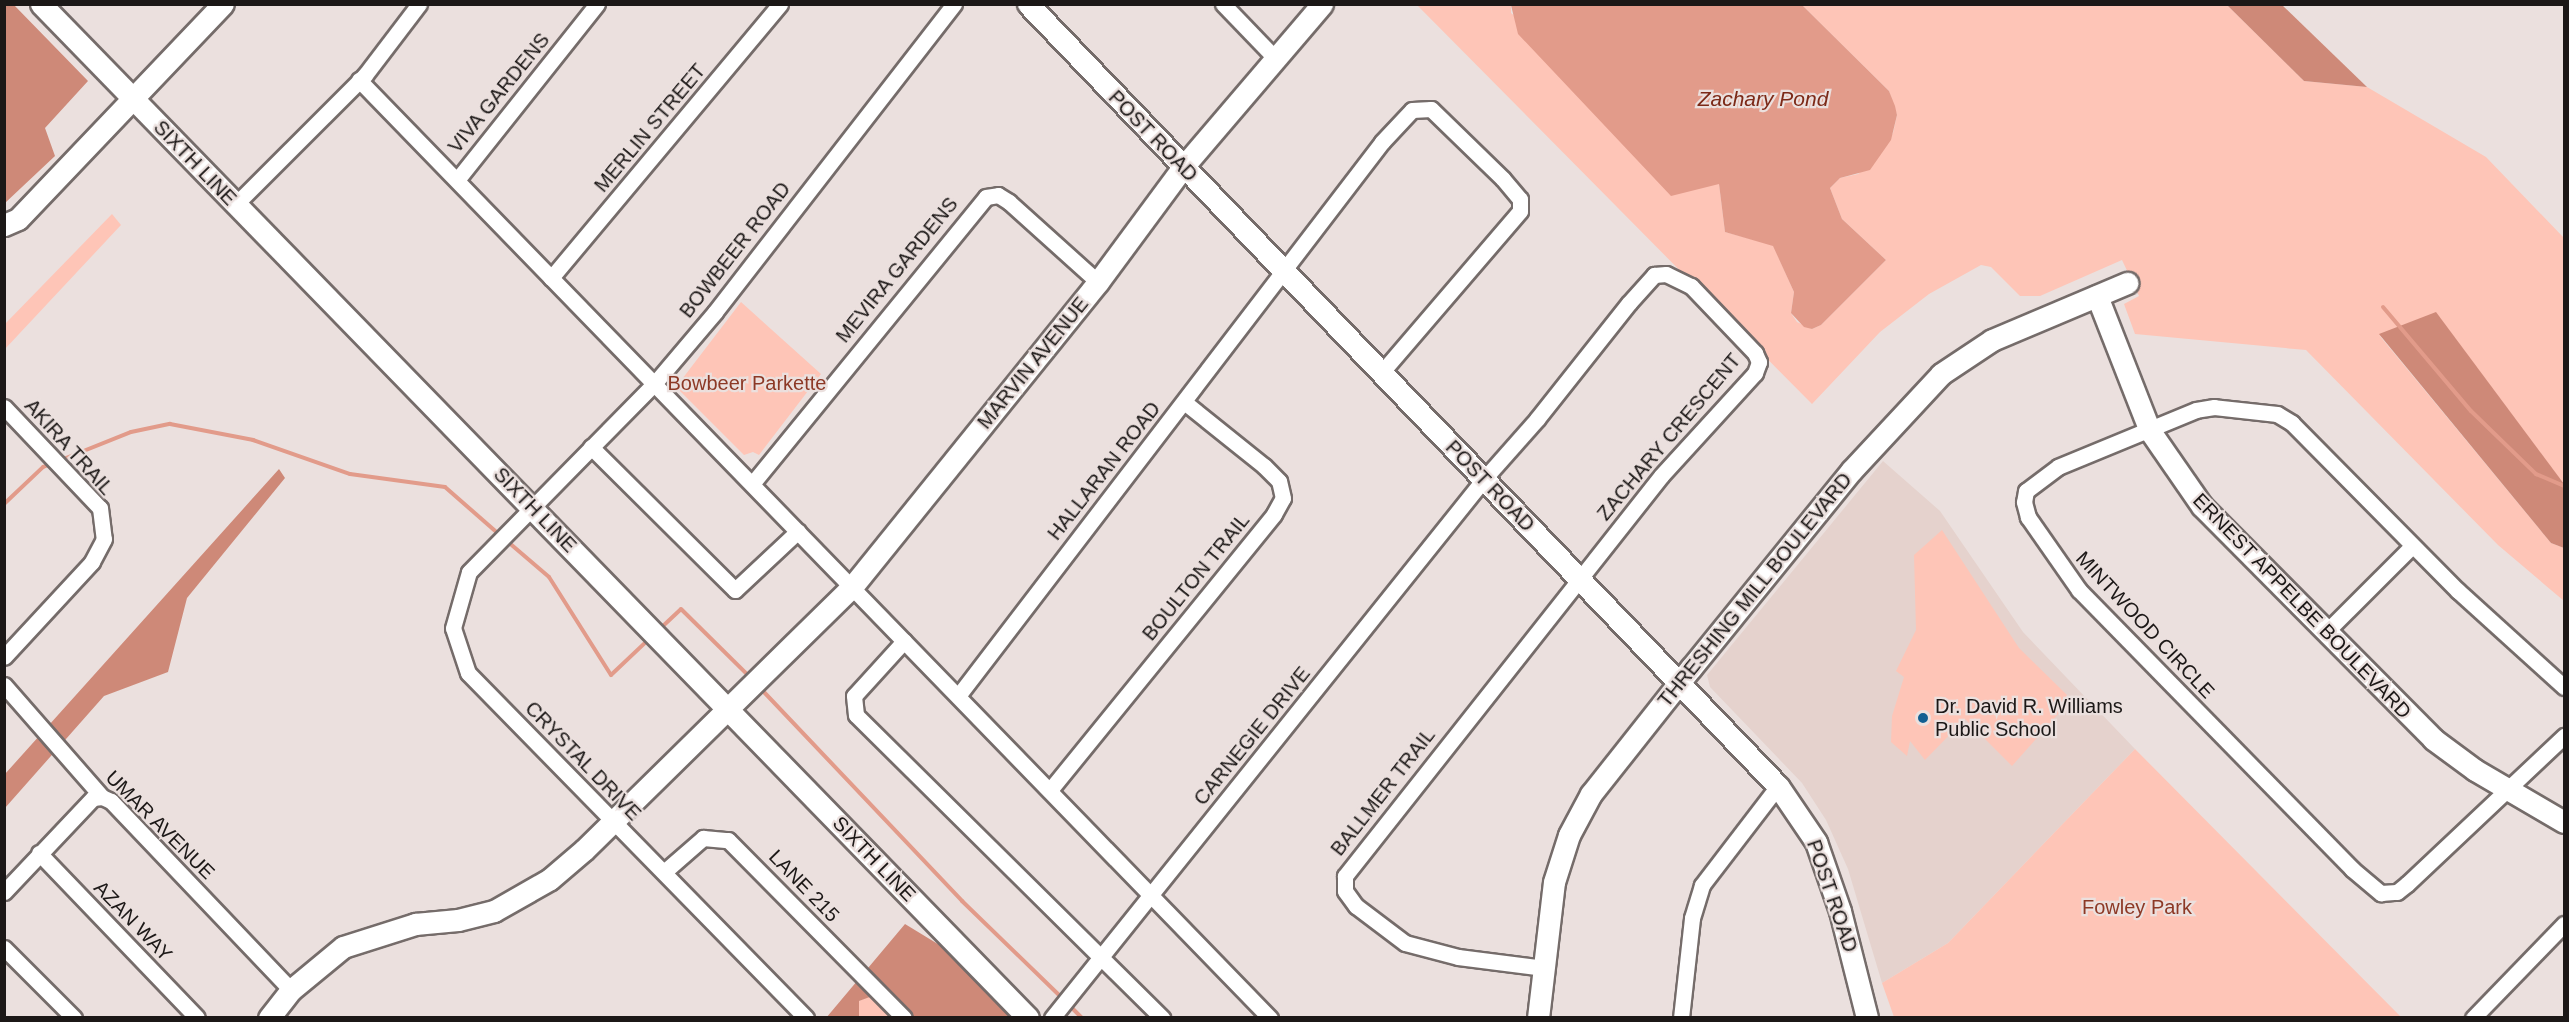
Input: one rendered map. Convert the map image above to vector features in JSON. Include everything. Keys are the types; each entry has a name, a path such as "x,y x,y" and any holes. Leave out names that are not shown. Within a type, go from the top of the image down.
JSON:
{"street":[{"name":"SIXTH LINE","path":"41,4 1028,1017"},
{"path":"4,225 18,219 222,4"},
{"path":"236,204 359,80 419,4"},
{"name":"VIVA GARDENS","path":"457,180 597,4"},
{"name":"MERLIN STREET","path":"551,278 780,4"},
{"name":"BOWBEER ROAD","path":"532,508 654,384 715,312 954,4"},
{"name":"POST ROAD","path":"1028,4 1778,786 1816,842 1840,911 1867,1017"},
{"path":"1223,4 1276,59"},
{"name":"MARVIN AVENUE","path":"269,1017 291,990 343,947 415,924 458,920 494,911 520,899 550,879 612,822 852,587 1098,282 1183,168 1322,4"},
{"path":"359,80 1270,1017"},
{"name":"HALLARAN ROAD","path":"958,696 1285,273 1370,158 1412,110 1431,110 1503,179 1520,199 1520,212 1382,373"},
{"name":"MEVIRA GARDENS","path":"752,484 986,197 998,195 1009,202 1098,282"},
{"name":"ZACHARY CRESCENT","path":"1484,479 1538,419 1654,275 1677,276 1729,324 1755,353 1759,362 1755,373 1661,476 1580,578"},
{"name":"THRESHING MILL BOULEVARD","path":"1538,1017 1554,882 1572,828 1591,794 1680,682 1851,471 1935,380 1992,340 2127,283"},
{"name":"ERNEST APPELBE BOULEVARD","path":"2097,296 2150,431 2202,506 2433,739 2508,790 2565,822"},
{"name":"BOULTON TRAIL","path":"1050,790 1274,514 1283,498 1279,481 1264,466 1184,402"},
{"name":"AKIRA TRAIL","path":"4,407 100,508 104,539 92,562 4,657"},
{"name":"MINTWOOD CIRCLE","path":"2565,687 2412,546 2283,416 2214,407 2196,410 2150,431 2075,459 2031,485 2024,496 2028,517 2079,590 2352,869 2376,890 2397,892 2565,736"},
{"path":"591,447 735,590 798,531"},
{"name":"CARNEGIE DRIVE","path":"1052,1017 1484,479"},
{"name":"CRYSTAL DRIVE","path":"532,508 469,572 453,628 468,672 612,822 806,1017"},
{"path":"2326,632 2412,546"},
{"name":"BALLMER TRAIL","path":"1544,968 1458,957 1405,943 1356,906 1345,891 1345,876 1580,578"},
{"path":"904,641 854,696 856,715 1162,1017"},
{"name":"UMAR AVENUE","path":"4,685 102,797 111,801 291,990"},
{"path":"1682,1017 1692,918 1702,885 1778,786"},
{"path":"4,892 93,798 102,797"},
{"name":"LANE 215","path":"664,872 703,838 728,840 904,1017"},
{"name":"AZAN WAY","path":"39,853 197,1017"},
{"path":"2473,1017 2565,924"},
{"path":"4,948 74,1017"}],"shaded area":[{"path":"4,5 14,5 88,81 45,128 55,156 5,203"},
{"path":"2227,5 2282,5 2367,87 2304,81"},
{"path":"2436,312 2564,484 2564,548 2551,543 2379,334"},
{"name":"Dr. David R. Williams Public School","path":"1883,461 1940,511 2023,632 2135,749 1948,943 1882,983 1848,869 1826,820 1802,783 1710,687 1707,675"},
{"path":"279,469 285,478 187,598 168,672 104,696 5,808 5,774"},
{"path":"905,924 946,949 1016,1017 890,1017 875,995 859,1001 859,1017 826,1018"}],"green space":[{"path":"1417,5 1511,5 1511,13 1719,184 1725,232 1773,245 1794,292 1791,313 1797,322 1812,329 1821,325 1886,260 1842,219 1830,188 1840,178 1858,174 1875,159 1893,133 1897,115 1889,91 1802,5 2227,5 2304,81 2367,87 2486,157 2564,238 2564,484 2379,335 2551,543 2564,548 2564,601 2498,545 2306,350 2135,334 2124,304 2139,296 2122,260 2040,296 2020,296 1991,267 1981,265 1929,294 1880,332 1812,404"},
{"path":"112,214 121,225 5,349 5,324"},
{"name":"Bowbeer Parkette","path":"741,302 821,374 759,455 753,452 744,455 676,387"},
{"path":"1942,530 2019,648 2067,695 2067,704 2012,766 1965,719 1925,760 1910,741 1907,756 1891,742 1892,716 1904,677 1896,671 1916,630 1914,555"},
{"name":"Fowley Park","path":"2135,749 2401,1017 1894,1017 1882,983 1948,943"},
{"path":"875,994 890,1017 859,1017 859,1001"}],"water":[{"name":"Zachary Pond","path":"1511,5 1802,5 1889,91 1895,106 1897,115 1891,140 1870,170 1840,178 1830,188 1842,219 1886,260 1821,325 1812,329 1804,327 1791,313 1794,292 1773,246 1725,232 1719,184 1671,196 1518,34"}],"waterway":[{"path":"2383,307 2471,411 2536,474 2564,486"},
{"path":"61,460 131,432 170,424 253,440 350,474 445,487 501,536"},
{"path":"4,504 43,467 51,464"},
{"path":"507,541 549,577 611,675 647,641"},
{"path":"664,625 681,609 747,674"},
{"path":"762,690 962,901 1058,994"},
{"path":"1073,1009 1082,1018"}],"place":[{"name":"Dr. David R. Williams Public School","path":"1923,718"}]}
